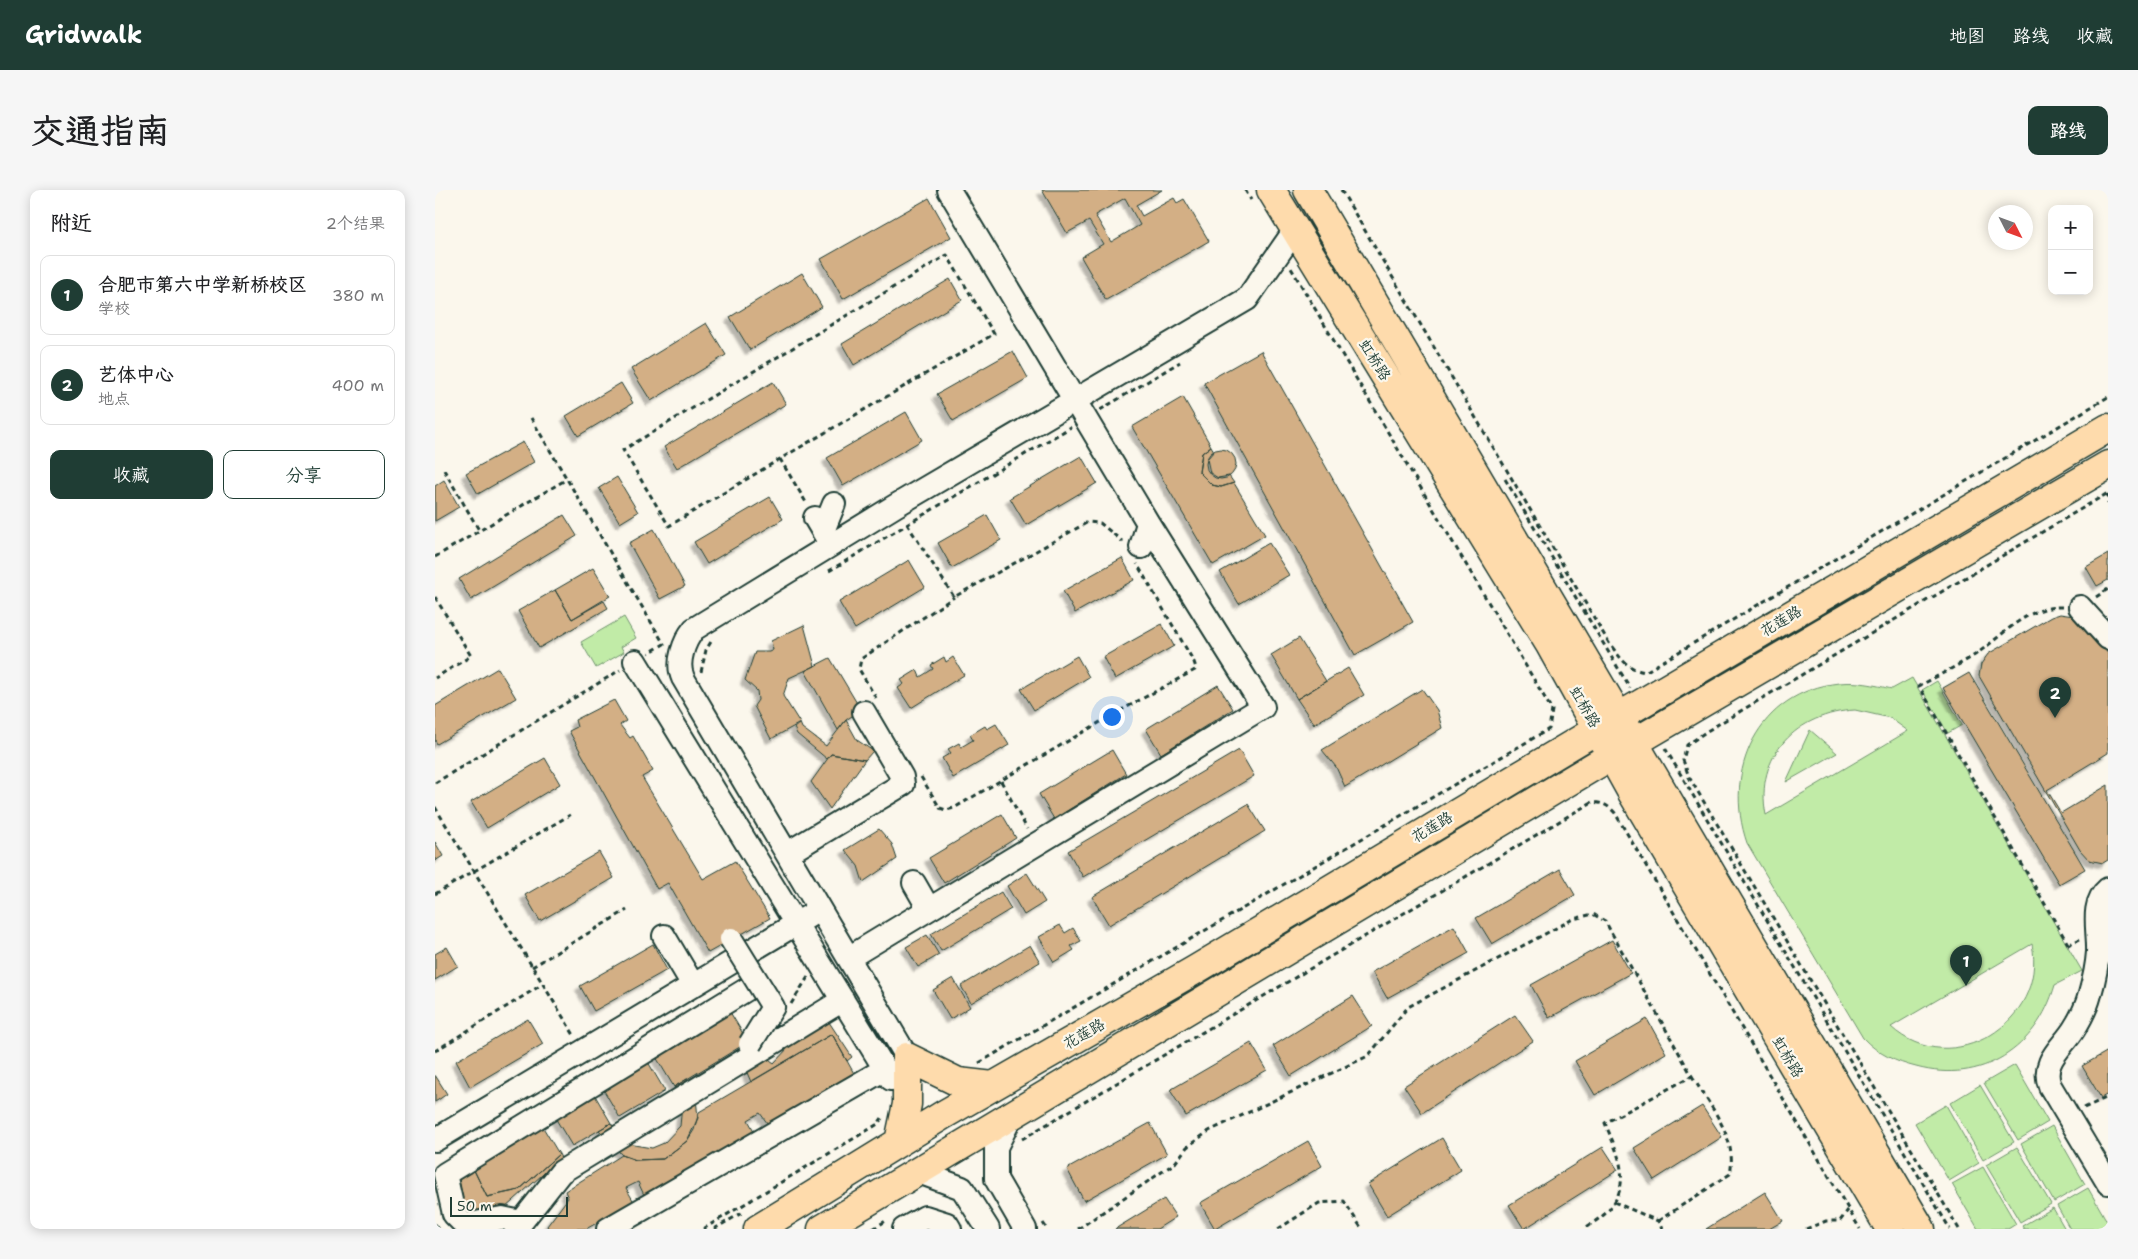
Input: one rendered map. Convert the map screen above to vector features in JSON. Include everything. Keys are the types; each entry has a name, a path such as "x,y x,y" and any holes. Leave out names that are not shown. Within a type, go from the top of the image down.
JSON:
{"main road":[{"name":"虹桥路","path":"1308,190 1560,639 1609,722 1623,749 1660,840 1890,1229"},
{"name":"虹桥路","path":"1263,198 1288,240 1560,639"},
{"name":"花莲路","path":"758,1229 993,1086 1195,970 1510,780 2108,428"},
{"name":"花莲路","path":"822,1229 1623,749 2108,465"},
{"path":"1712,662 1727,688"},
{"name":"虹桥路","path":"1623,749 1684,826 1921,1229"},
{"path":"1510,780 1526,807"},
{"path":"1660,840 1684,826"},
{"path":"894,1068 959,1082 993,1086"},
{"path":"894,1068 907,1104 899,1142"}],"street":[{"path":"849,957 1263,707 1148,523 949,190"},
{"path":"894,1068 849,957 683,678 681,660 687,641 694,629 823,531 901,515 1081,409 1247,299 1288,240"},
{"path":"823,531 833,504"},
{"path":"1134,552 1148,523"},
{"path":"2080,607 2108,638"},
{"path":"635,661 843,1000 894,1068"},
{"path":"788,852 903,784 871,707"},
{"path":"914,883 929,909"},
{"path":"2108,889 2101,896 2097,909 2098,952 2088,1000 2073,1030 2052,1058 2048,1069 2049,1083 2108,1184"},
{"path":"435,1140 821,909"},
{"path":"664,936 693,985"},
{"path":"731,940 773,1007 750,1044"},
{"path":"749,988 445,1174 454,1214 465,1225 502,1218 519,1225 561,1172 843,1000"},
{"path":"609,1229 894,1068"},
{"path":"1012,1115 996,1147 996,1179 1025,1229"},
{"path":"916,1171 962,1188 988,1229"},
{"path":"904,1229 925,1217 947,1224 950,1229"}],"path":[{"path":"1245,190 1263,198"},
{"path":"1341,190 1609,643 1634,670 1645,672 2108,397"},
{"path":"977,1064 1549,728 1552,710 1288,240"},
{"path":"947,255 993,334 780,459 669,526 623,450 947,255"},
{"path":"822,575 901,515 1081,409 1181,362"},
{"path":"435,783 664,644 531,418"},
{"path":"780,459 823,531"},
{"path":"444,470 479,530"},
{"path":"435,557 567,479"},
{"path":"1959,1229 1689,777 1683,760 1687,745 1707,731 2108,493"},
{"path":"901,515 954,597"},
{"path":"871,707 859,669 861,659 954,597 1088,522 1101,523 1109,528 1134,552 1190,655 1196,668 1195,670 1114,714 1001,781 946,810 940,808 921,775"},
{"path":"435,597 471,656 435,678"},
{"path":"2068,944 1919,686 1971,658 2030,613 2051,606 2080,607"},
{"path":"702,675 706,650 711,640 720,635"},
{"path":"1001,781 1036,845"},
{"path":"1015,1144 1027,1134 1593,802 1599,802 1606,804 1615,813 1860,1229"},
{"path":"435,807 584,1051"},
{"path":"435,894 570,815"},
{"path":"532,967 627,910"},
{"path":"1078,1229 1175,1164 1187,1147 1209,1131 1368,1056 1408,1007 1573,920 1593,914 1605,921 1640,981 1725,1134 1731,1152 1733,1163 1730,1174 1658,1221"},
{"path":"435,1052 543,984"},
{"path":"1584,1229 1610,1209 1622,1182 1621,1159 1605,1124 1692,1076"},
{"path":"2069,1116 2108,1097"},
{"path":"703,1229 878,1124 883,1117"},
{"path":"1278,1229 1319,1203 1344,1201 1363,1229"},
{"path":"1614,1202 1658,1221 1662,1229"},
{"path":"1806,1229 1826,1221 1840,1221 1849,1210"},
{"path":"435,1224 438,1229"}],"green space":[{"path":"624,617 636,638 621,647 624,652 596,668 581,642"},
{"path":"1912,678 2082,971 2055,985 2047,1007 2035,1027 2021,1043 2003,1056 1984,1066 1963,1071 1940,1071 1909,1065 1881,1053 1863,1038 1747,843 1740,816 1739,789 1744,763 1753,739 1768,719 1787,702 1811,690 1839,683 1859,683 1892,689","holes":["1855,710 1890,718 1908,731 1766,815 1764,793 1767,774 1774,756 1785,741 1815,719 1834,713","2032,944 2033,972 2025,998 2010,1019 1990,1035 1966,1045 1941,1048 1915,1042 1891,1027"]},
{"path":"1937,681 1962,725 1948,733 1922,690"},
{"path":"1810,730 1837,753 1786,782"},
{"path":"2015,1065 2048,1122 2018,1140 1984,1083"},
{"path":"1980,1085 2014,1142 1983,1160 1950,1103"},
{"path":"1946,1105 1979,1163 1949,1181 1915,1123"},
{"path":"2052,1126 2085,1184 2054,1202 2021,1144"},
{"path":"2017,1147 2051,1204 2020,1222 1986,1165"},
{"path":"1983,1167 2016,1224 2008,1229 1978,1229 1952,1184"},
{"path":"2088,1188 2108,1223 2108,1229 2070,1229 2057,1206"},
{"path":"2053,1208 2065,1229 2024,1229 2022,1226"}],"building":[{"path":"1042,190 1162,190 1136,205 1142,216 1174,198 1177,203 1184,199 1209,241 1106,300 1081,257 1103,244 1089,221 1067,233","holes":["1125,198 1140,225 1111,242 1095,215"]},
{"path":"929,198 951,237 843,299 821,259"},
{"path":"802,273 822,307 750,350 730,317"},
{"path":"950,279 962,300 854,365 842,344"},
{"path":"706,323 726,355 651,401 631,369"},
{"path":"1013,351 1028,378 953,421 937,394"},
{"path":"1261,351 1413,622 1355,655 1204,383"},
{"path":"773,382 786,404 677,468 664,447"},
{"path":"621,383 633,403 578,436 566,416"},
{"path":"1183,397 1211,446 1202,453 1199,472 1212,485 1221,487 1234,483 1265,535 1213,565 1132,427"},
{"path":"906,412 922,440 843,486 827,458"},
{"path":"523,442 534,462 478,494 466,473"},
{"path":"1211,446 1214,451 1207,459 1210,473 1218,478 1229,476 1234,483 1221,487 1212,485 1199,472 1202,453"},
{"path":"1221,449 1227,450 1235,458 1235,470 1227,478 1221,479 1215,478 1207,470 1206,464 1207,458 1215,450"},
{"path":"1081,456 1097,483 1026,525 1010,498"},
{"path":"617,477 638,512 620,523 599,488"},
{"path":"444,480 459,507 435,521 435,486"},
{"path":"770,497 783,519 707,564 694,542"},
{"path":"564,515 577,536 471,600 459,579"},
{"path":"987,515 1001,540 952,568 938,543"},
{"path":"654,529 685,586 660,599 629,543"},
{"path":"1269,543 1289,575 1239,604 1220,572"},
{"path":"2108,554 2108,580 2097,586 2086,567"},
{"path":"1122,558 1134,580 1075,613 1063,591"},
{"path":"909,560 925,587 855,629 839,602"},
{"path":"593,568 610,596 572,619 555,590"},
{"path":"555,590 572,619 604,601 608,608 539,648 518,611"},
{"path":"2060,614 2074,616 2090,629 2108,654 2108,753 2047,790 2061,813 2108,785 2108,860 2103,863 2089,860 2080,850 1979,676 1981,664 1988,654 2051,617"},
{"path":"1162,624 1174,646 1115,679 1103,657"},
{"path":"804,625 815,666 789,678 783,696 800,723 771,739 754,706 758,700 757,691 745,680 755,652 769,652 773,650 771,641"},
{"path":"1299,638 1326,681 1297,699 1271,655"},
{"path":"1077,656 1089,677 1034,710 1021,689"},
{"path":"944,657 946,662 953,657 964,675 911,708 898,688 904,684 901,680 917,670 920,677 933,669 931,665"},
{"path":"830,658 861,710 846,720 838,730 805,671"},
{"path":"498,668 516,698 437,744 435,740 435,706"},
{"path":"1348,668 1364,695 1314,724 1297,699"},
{"path":"1969,673 2085,869 2059,884 1943,688"},
{"path":"1218,685 1233,709 1161,754 1146,729"},
{"path":"1422,689 1437,710 1442,728 1345,787 1336,767 1322,750"},
{"path":"614,700 626,721 620,725 630,738 633,736 653,771 642,777 703,879 735,861 770,918 708,953 668,883 657,889 569,731 577,727 575,720"},
{"path":"846,720 857,740 873,751 865,760 831,754 827,759 797,734 794,728 800,723 802,728 826,746"},
{"path":"996,724 1009,745 953,778 942,758 951,753 948,749 959,743 961,747 973,740 970,735 985,726 987,729"},
{"path":"1112,750 1126,774 1054,819 1039,794"},
{"path":"1239,750 1254,776 1083,877 1068,851"},
{"path":"831,754 865,760 830,809 811,782"},
{"path":"545,758 560,784 487,828 471,802"},
{"path":"1248,804 1265,831 1109,925 1092,897"},
{"path":"1002,814 1016,838 944,883 929,858"},
{"path":"879,829 892,844 897,859 863,882 858,866 845,850"},
{"path":"435,842 443,856 435,861"},
{"path":"599,852 614,878 540,921 525,895"},
{"path":"1560,869 1575,895 1492,944 1476,918"},
{"path":"1027,873 1045,902 1024,915 1007,886"},
{"path":"1001,892 1011,909 941,951 931,934"},
{"path":"1060,925 1065,933 1073,928 1081,941 1071,946 1074,950 1054,962 1039,937"},
{"path":"1454,926 1469,953 1387,998 1372,972"},
{"path":"927,935 939,955 918,967 906,947"},
{"path":"1612,940 1631,973 1549,1018 1531,985"},
{"path":"653,944 667,970 594,1011 580,986"},
{"path":"1030,945 1040,962 971,1003 961,986"},
{"path":"447,947 458,966 435,980 435,954"},
{"path":"953,978 970,1007 950,1019 933,990"},
{"path":"1353,996 1372,1026 1291,1076 1273,1046"},
{"path":"730,1012 748,1042 674,1087 656,1057"},
{"path":"1515,1015 1533,1041 1422,1113 1404,1086"},
{"path":"528,1019 543,1044 470,1087 456,1061"},
{"path":"827,1019 852,1057 847,1061 832,1034 751,1082 739,1054 752,1046 774,1063 803,1032"},
{"path":"1647,1019 1666,1053 1595,1095 1575,1061"},
{"path":"832,1034 856,1077 770,1127 760,1113 748,1120 758,1138 652,1195 650,1191 644,1195 638,1182 626,1188 634,1202 586,1229 549,1229 547,1226 568,1198 565,1191 622,1155 636,1160 663,1159 687,1141 694,1130 699,1112"},
{"path":"1251,1043 1267,1070 1186,1116 1170,1090"},
{"path":"2108,1051 2108,1094 2101,1098 2082,1066"},
{"path":"648,1062 665,1091 620,1118 603,1089"},
{"path":"435,1075 447,1094 435,1102"},
{"path":"687,1079 696,1098 698,1118 687,1141 663,1159 636,1160 622,1155 599,1130 611,1123 617,1132 634,1145 652,1148 664,1143 680,1126 682,1105 674,1087"},
{"path":"593,1092 611,1123 572,1146 554,1116"},
{"path":"1702,1106 1722,1137 1654,1180 1634,1148"},
{"path":"1150,1123 1167,1154 1084,1201 1067,1169"},
{"path":"541,1124 559,1154 519,1190 487,1197 472,1166"},
{"path":"1442,1138 1461,1170 1387,1216 1368,1184"},
{"path":"1308,1141 1322,1166 1215,1229 1200,1203"},
{"path":"1603,1147 1618,1170 1524,1229 1509,1205"},
{"path":"559,1154 561,1158 504,1209 473,1215 465,1212 458,1175 472,1166 487,1197 519,1190"},
{"path":"1765,1192 1783,1221 1769,1229 1706,1229"},
{"path":"1164,1199 1176,1217 1157,1229 1115,1229"}],"place":[{"name":"艺体中心","path":"2055,718"},
{"name":"合肥市第六中学新桥校区","path":"1966,986"}]}
